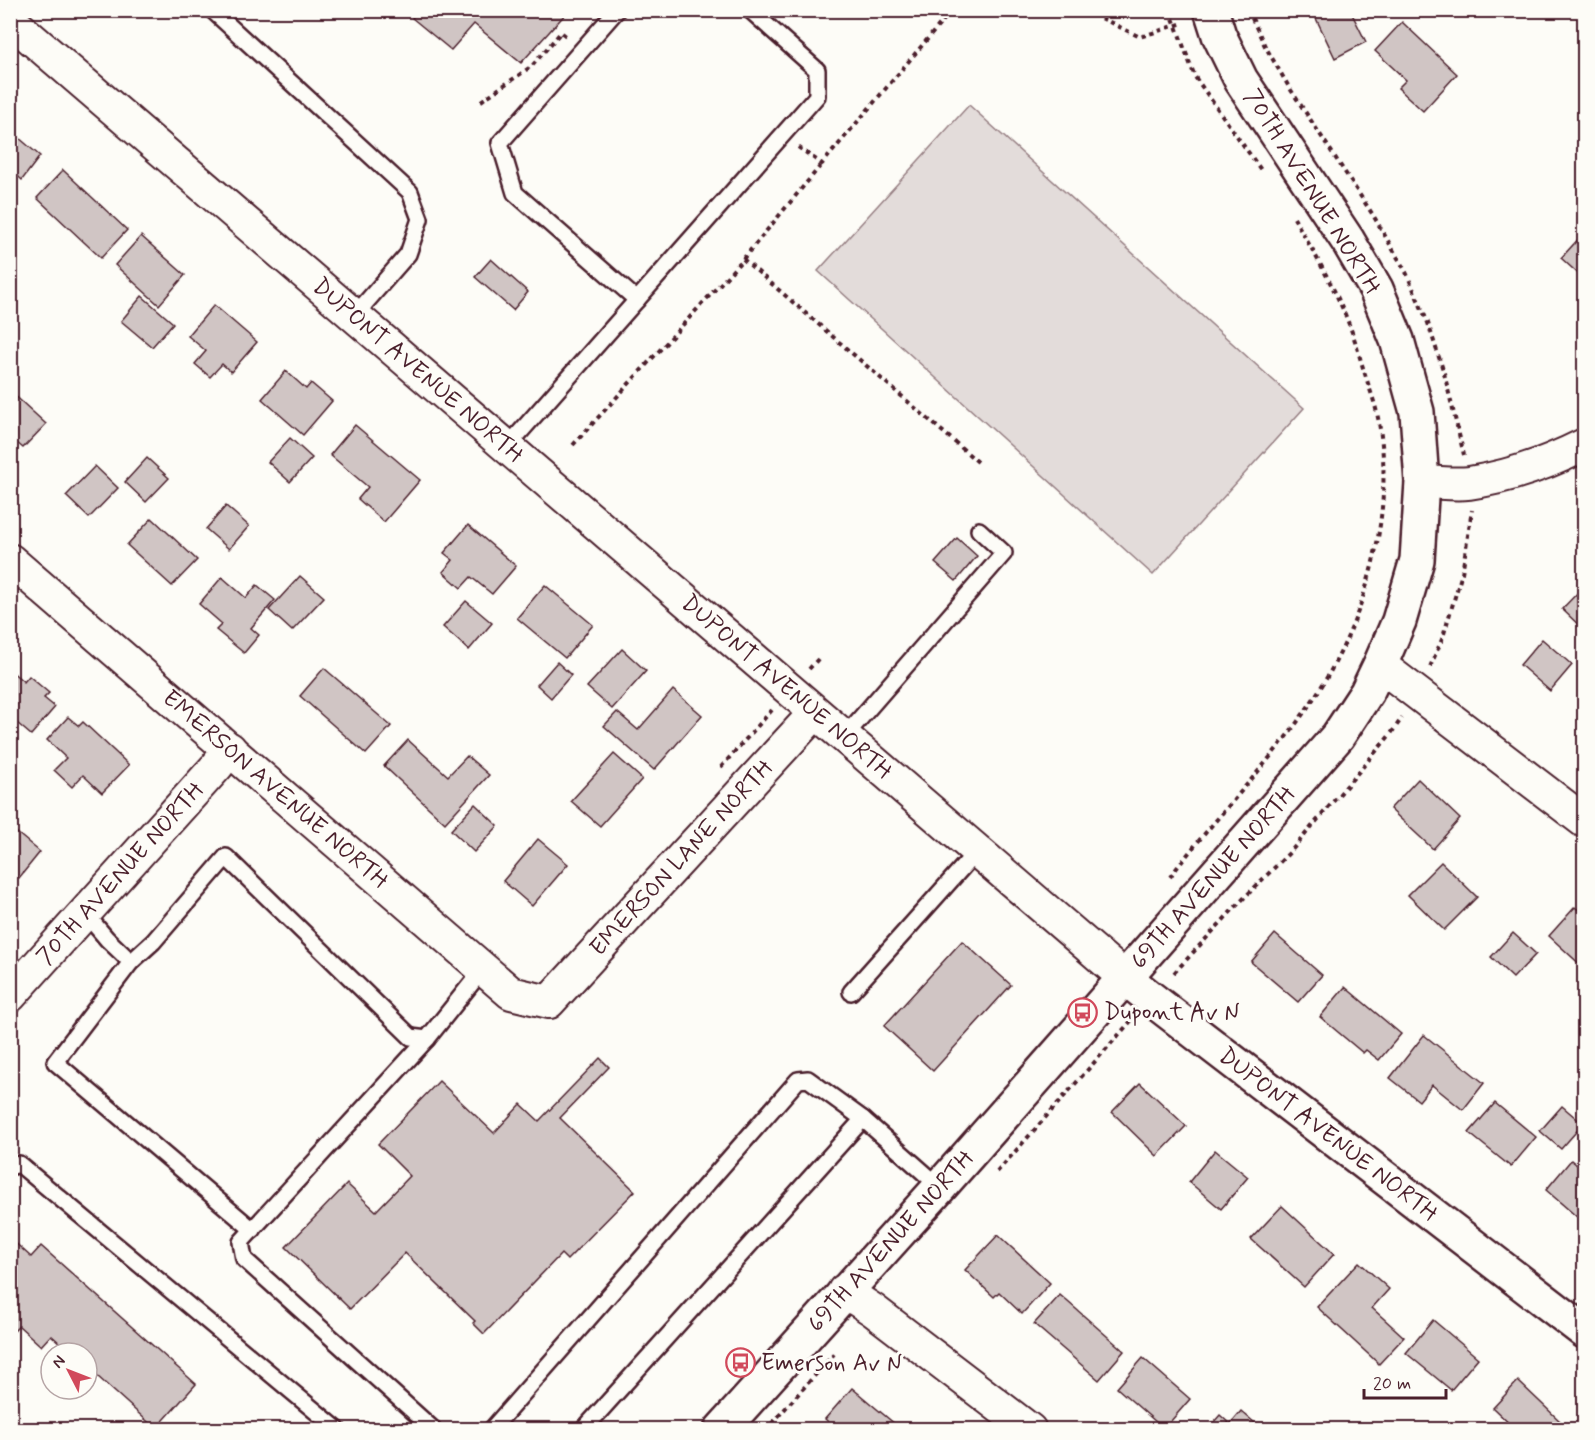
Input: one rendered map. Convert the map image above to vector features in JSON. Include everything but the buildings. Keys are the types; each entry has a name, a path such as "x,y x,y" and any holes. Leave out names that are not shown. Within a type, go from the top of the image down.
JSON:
{"street":[{"name":"70TH AVENUE NORTH","path":"1211,10 1219,35 1241,80 1348,242 1376,289 1398,340 1417,412 1422,482"},
{"name":"DUPONT AVENUE NORTH","path":"10,20 1149,998 1584,1331"},
{"path":"1422,482 1467,483 1506,475 1547,463 1584,445"},
{"name":"69TH AVENUE NORTH","path":"721,1430 1338,736 1367,692 1399,621 1417,560 1422,482"},
{"name":"EMERSON AVENUE NORTH","path":"10,560 511,993 549,1002"},
{"path":"1380,665 1584,821"},
{"name":"EMERSON LANE NORTH","path":"549,1002 815,713"},
{"name":"70TH AVENUE NORTH","path":"10,996 218,766 230,749"},
{"path":"844,1292 873,1310 1030,1430"}],"lane":[{"path":"212,10 410,192 420,219 408,254 354,316"},
{"path":"617,10 500,143 515,193 637,300"},
{"path":"507,447 817,96 817,70 750,10"},
{"path":"844,737 1004,554 979,530"},
{"path":"851,992 977,851"},
{"path":"253,1230 55,1062 131,962 153,942 226,857 411,1037 427,1039"},
{"path":"85,913 131,962"},
{"path":"434,1430 244,1259 241,1242 427,1039 483,969"},
{"path":"491,1430 798,1080 808,1079 863,1119 939,1187"},
{"path":"582,1430 863,1119"},
{"path":"10,1167 19,1164 338,1430"}],"path":[{"path":"573,445 743,259 952,10"},
{"path":"1084,10 1140,37 1175,25"},
{"path":"1170,10 1195,77 1267,177"},
{"path":"993,1176 1121,1034 1149,998 1291,851 1390,735 1418,694 1443,638 1462,573 1472,515 1463,452 1444,373 1428,323 1406,272 1373,215 1289,87 1265,46 1248,10"},
{"path":"482,101 532,66 561,32 582,50"},
{"path":"783,136 822,164"},
{"path":"1163,886 1272,756 1313,701 1344,649 1369,579 1384,500 1383,447 1377,412 1349,326 1320,265 1292,215"},
{"path":"743,259 979,463"},
{"path":"1147,953 1174,973"},
{"path":"766,1430 835,1353"}],"shaded area":[{"path":"969,105 1304,408 1153,575 818,271"}],"place":[{"name":"Dupont Av N","path":"1083,1012"},
{"name":"Emerson Av N","path":"740,1363"}]}
